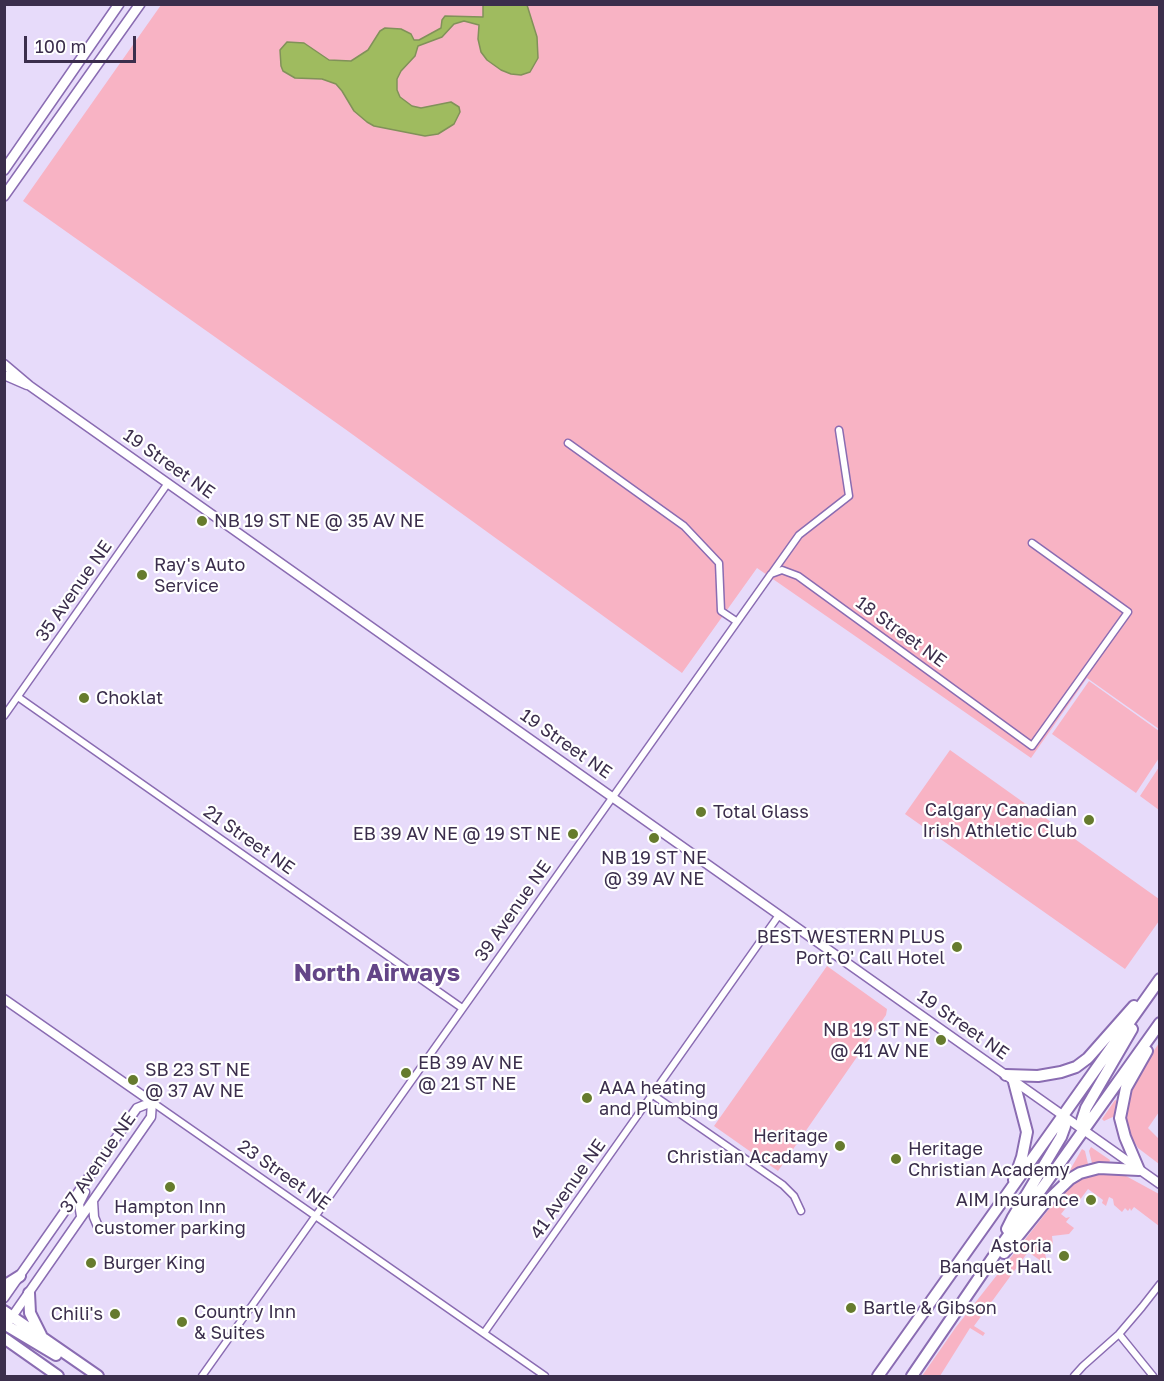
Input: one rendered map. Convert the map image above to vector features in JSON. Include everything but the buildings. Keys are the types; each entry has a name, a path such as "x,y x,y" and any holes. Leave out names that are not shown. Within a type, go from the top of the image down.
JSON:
{"main road":[{"path":"4,170 119,4"},
{"path":"4,196 140,4"},
{"path":"1008,1195 1022,1157 1027,1132 1010,1078 1061,1072 1088,1058 1160,977"},
{"path":"1083,1130 1082,1119 1086,1108 1160,977"},
{"path":"878,1377 1151,992"},
{"path":"912,1377 998,1250 1160,1023"},
{"path":"977,1281 1004,1253 1042,1206 1070,1179 1080,1173 1099,1168 1139,1170 1121,1126 1121,1105 1126,1088 1160,1031"},
{"path":"998,1250 1013,1217 1061,1137 1065,1126 1064,1116"},
{"path":"4,1286 20,1276"},
{"path":"28,1293 30,1313 43,1338"},
{"path":"6,1320 43,1338 98,1377"},
{"path":"6,1320 92,1377"},
{"path":"4,1338 58,1377"},
{"path":"4,1351 23,1352"}],"street":[{"name":"19 Street NE","path":"4,364 30,386 1160,1184"},
{"name":"19 Street NE","path":"4,375 30,386"},
{"path":"771,574 799,536 849,496 839,430"},
{"path":"568,443 684,526 719,563 721,611 736,621"},
{"name":"35 Avenue NE","path":"4,716 168,483"},
{"name":"18 Street NE","path":"771,574 782,570 798,576 1032,746 1128,612 1032,543"},
{"name":"39 Avenue NE","path":"202,1377 771,574"},
{"name":"21 Street NE","path":"18,697 462,1008"},
{"name":"41 Avenue NE","path":"484,1333 779,915"},
{"name":"23 Street NE","path":"4,999 546,1377"},
{"path":"653,1095 783,1185 794,1196 801,1211"},
{"name":"37 Avenue NE","path":"4,1298 137,1108 152,1102 151,1117 28,1293 6,1320"},
{"path":"81,1216 79,1204 102,1160"},
{"path":"94,1198 94,1217 99,1229"},
{"path":"1074,1377 1119,1334 1160,1284"},
{"path":"1119,1334 1153,1377"}],"shaded area":[{"path":"483,4 527,5 537,37 538,58 530,72 521,75 501,70 487,60 481,52 478,39 479,25 464,21 454,24 442,37 418,46 415,56 397,79 397,90 400,97 412,106 421,108 451,102 459,107 460,112 454,124 438,134 425,136 374,126 354,111 336,84 322,79 295,78 283,71 281,66 280,50 287,42 304,43 329,60 351,61 368,50 380,31 385,28 401,29 411,34 414,40 419,40 441,28 445,16 483,17"},
{"path":"161,5 1159,5 1159,729 1087,678 1031,758 757,568 682,673 345,429 23,201"},
{"path":"1089,681 1159,731 1159,758 1136,793 1052,734"},
{"path":"950,750 1159,899 1159,921 1125,969 905,814"},
{"path":"1159,767 1159,810 1140,796"},
{"path":"827,966 887,1009 886,1015 778,1171 714,1126"},
{"path":"1159,1043 1159,1112 1148,1128 1159,1139 1159,1164 1138,1148 1130,1135 1125,1112 1127,1098 1134,1081"},
{"path":"1115,1100 1118,1101 1115,1116 1104,1121 1102,1119"},
{"path":"1091,1147 1110,1160 1109,1163 1092,1163 1089,1151"},
{"path":"1082,1149 1085,1151 1088,1164 1072,1173 1070,1170"},
{"path":"1095,1173 1115,1173 1126,1176 1159,1194 1159,1226 1134,1207 1131,1211 1130,1208 1128,1211 1125,1208 1122,1212 1109,1197 1106,1206 1102,1203 1103,1200 1088,1189 1079,1201 1074,1198 1061,1214 1066,1218 1070,1217 1066,1222 1074,1228 1069,1234 1052,1236 1053,1245 1044,1246 1047,1265 1028,1252 974,1326 985,1333 983,1336 970,1328 940,1376 922,1376 956,1327 1060,1195 1081,1178"}],"place":[{"name":"NB 19 ST NE @ 35 AV NE","path":"202,521"},
{"name":"Ray's Auto Service","path":"142,575"},
{"name":"Choklat","path":"84,698"},
{"name":"Total Glass","path":"701,812"},
{"name":"Calgary Canadian Irish Athletic Club","path":"1089,820"},
{"name":"EB 39 AV NE @ 19 ST NE","path":"573,834"},
{"name":"NB 19 ST NE @ 39 AV NE","path":"654,838"},
{"name":"BEST WESTERN PLUS Port O' Call Hotel","path":"957,947"},
{"name":"NB 19 ST NE @ 41 AV NE","path":"941,1040"},
{"name":"EB 39 AV NE @ 21 ST NE","path":"406,1073"},
{"name":"SB 23 ST NE @ 37 AV NE","path":"133,1080"},
{"name":"AAA heating and Plumbing","path":"587,1098"},
{"name":"Heritage Christian Acadamy","path":"840,1146"},
{"name":"Heritage Christian Academy","path":"896,1159"},
{"name":"Hampton Inn customer parking","path":"170,1187"},
{"name":"AIM Insurance","path":"1091,1200"},
{"name":"Astoria Banquet Hall","path":"1064,1256"},
{"name":"Burger King","path":"91,1263"},
{"name":"Bartle & Gibson","path":"851,1308"},
{"name":"Chili's","path":"115,1314"},
{"name":"Country Inn & Suites","path":"182,1322"}],"district":[{"name":"North Airways","path":"377,973"}]}
